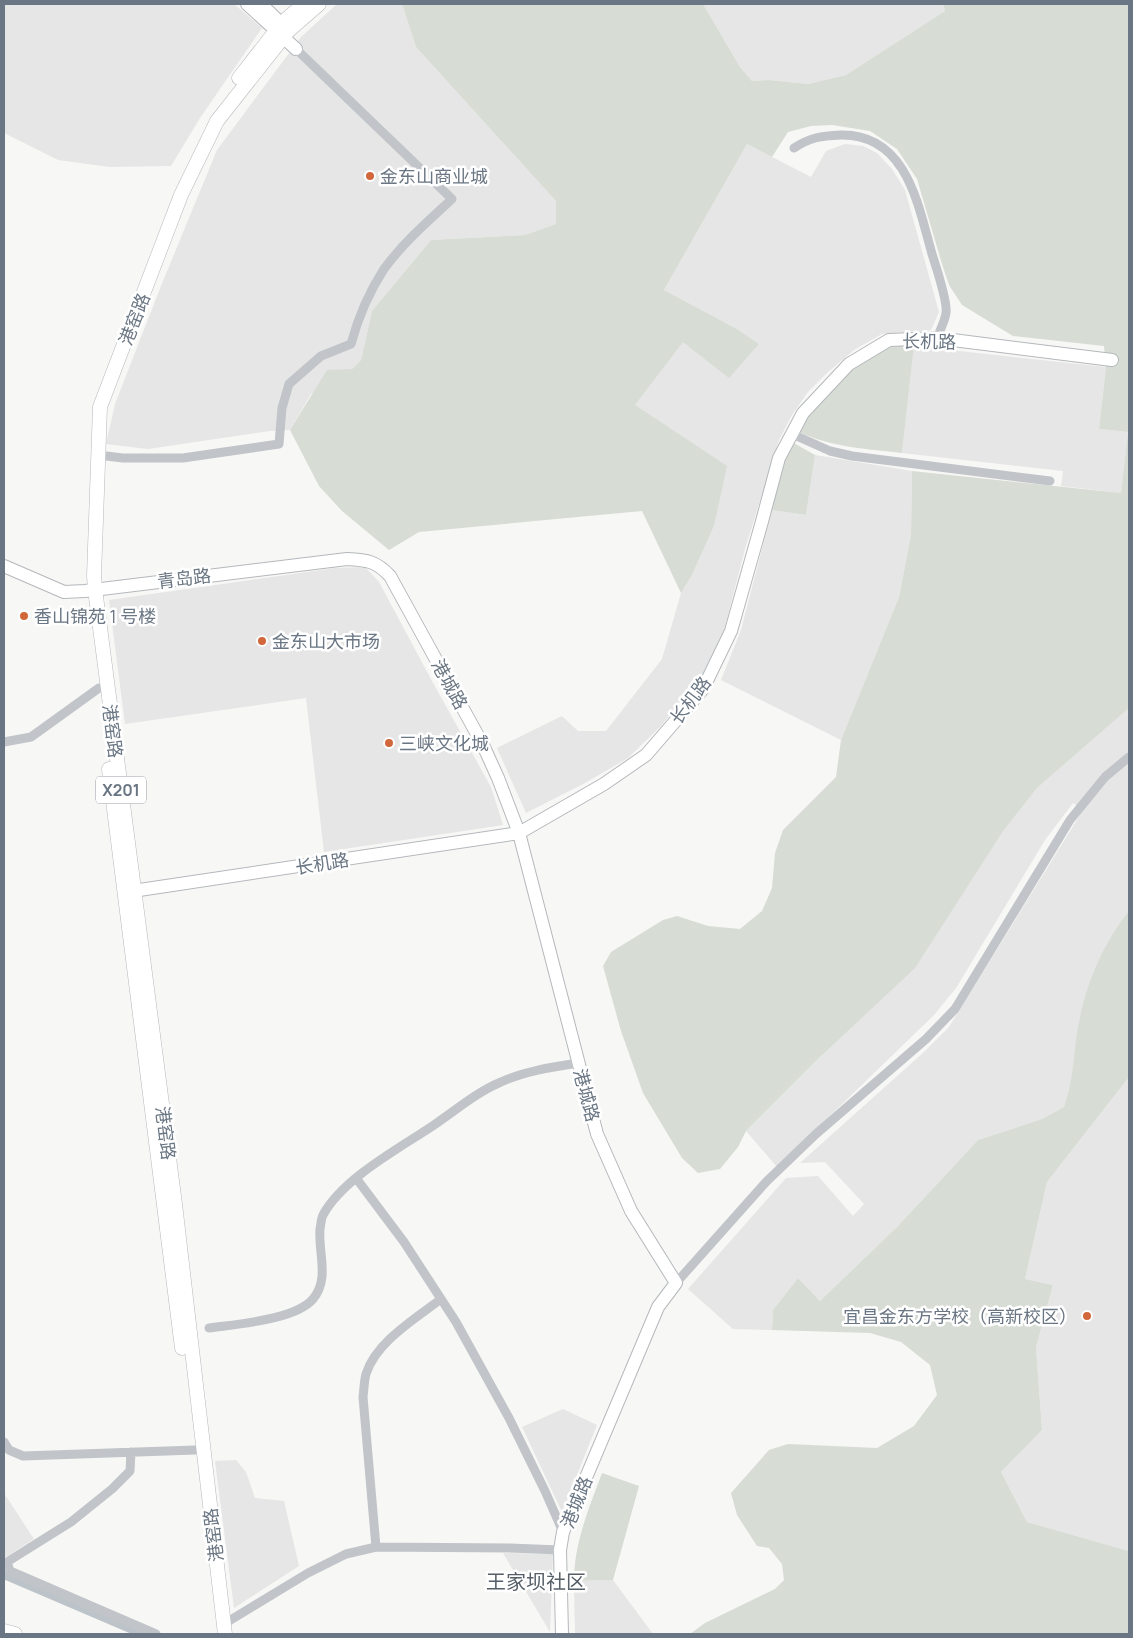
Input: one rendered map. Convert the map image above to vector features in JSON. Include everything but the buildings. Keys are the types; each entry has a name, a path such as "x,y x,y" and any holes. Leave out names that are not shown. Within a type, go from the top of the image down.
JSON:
{"main road":[{"name":"港窑路","path":"222,1631 195,1450 129,892 90,590 85,567 91,405 172,191 206,122 304,4"},
{"name":"港窑路","path":"222,1631 175,1204 99,688 90,590 94,576 100,407 181,195 217,121 282,30 319,4"}],"street":[{"path":"247,4 282,30"},
{"path":"98,455 123,458 183,458 279,444 282,408 288,384 321,356 351,344 358,318 384,270 416,232 452,198 296,49 261,4"},
{"path":"794,148 804,141 817,136 844,135 860,137 876,144 892,155 903,170 914,192 947,312 937,338"},
{"name":"长机路","path":"129,892 519,833 604,784 646,755 703,689 731,631 779,458 804,413 849,364 889,340 937,338 1112,360"},
{"path":"792,434 830,451 852,456 1050,481"},
{"name":"青岛路","path":"4,566 64,592 347,559 369,560"},
{"name":"港城路","path":"369,560 382,567 390,576 483,744 498,778 519,833 597,1134 631,1211 676,1283 658,1307 563,1532 560,1550 562,1634"},
{"path":"4,742 31,737 99,688"},
{"path":"676,1283 766,1182 816,1134 926,1039 955,1009 1070,820 1106,777 1129,757"},
{"path":"209,1328 285,1315 298,1310 312,1300 321,1287 323,1271 320,1238 322,1217 332,1202 356,1178 474,1097 501,1082 539,1070 578,1063"},
{"path":"356,1178 404,1242 456,1322 509,1418 563,1532"},
{"path":"376,1547 363,1398 366,1373 392,1335 441,1299"},
{"path":"4,1442 9,1450 23,1456 195,1450"},
{"path":"131,1452 130,1471 112,1489 72,1522 7,1562 10,1571 156,1634"},
{"path":"222,1631 308,1574 346,1554 376,1547 560,1550"}],"shaded area":[{"path":"4,4 234,4 262,28 200,118 171,166 110,167 58,160 4,133"},
{"name":"金东山商业城","path":"337,4 402,4 416,47 556,201 556,224 525,235 431,240 372,311 361,360 352,369 311,394 290,430 270,431 148,449 106,444 115,404 217,150 301,37"},
{"path":"402,4 703,4 740,67 752,81 769,80 808,84 846,75 945,11 943,4 1129,4 1129,708 1037,788 1003,831 915,968 822,1055 746,1131 738,1147 720,1169 698,1173 682,1158 643,1093 621,1031 603,966 611,952 663,920 677,916 708,926 740,929 762,911 772,888 775,853 783,830 836,777 841,740 899,597 911,535 912,471 1121,493 1128,432 1099,429 1106,367 1104,346 1013,336 962,305 949,285 917,179 897,149 870,131 832,125 811,126 788,132 772,157 747,144 664,290 737,329 759,344 729,378 683,342 635,405 727,466 714,526 692,575 681,593 642,511 419,532 389,550 342,511 319,486 290,430 327,370 352,369 361,360 372,311 431,240 525,235 556,224 556,201 416,47"},
{"path":"703,4 943,4 945,11 846,75 808,84 769,80 752,81 740,67"},
{"path":"747,144 811,177 826,151 845,144 863,146 877,153 892,169 905,190 939,312 931,330 882,334 854,350 808,392 792,415 779,440 745,549 724,630 702,676 661,726 628,758 585,783 526,813 497,748 562,716 578,731 606,731 662,659 681,593 692,575 714,526 635,405 683,341 729,377 759,344 737,329 664,290"},
{"path":"889,345 914,346 902,453 836,444 799,432 811,413 850,369"},
{"path":"914,346 1106,367 1099,429 1128,432 1121,493 1061,486 1063,471 902,453"},
{"path":"792,442 815,455 806,515 772,510 783,461"},
{"path":"815,455 912,471 911,535 899,597 841,740 721,680 741,630 772,510 806,515"},
{"path":"365,567 379,582 491,787 503,825 324,852 306,698 125,724 109,600 335,568"},
{"path":"1129,708 1129,911 1080,1017 1070,1090 1064,1107 1042,1119 978,1140 897,1227 820,1301 798,1278 773,1310 772,1330 733,1329 688,1289 786,1178 818,1176 853,1216 864,1204 825,1162 800,1163 924,1052 949,1027 1083,810 1073,803 1045,840 956,988 934,1015 777,1167 746,1131 822,1055 1037,788"},
{"path":"1129,911 1129,1077 1047,1182 1025,1279 1053,1285 1036,1347 1042,1430 1001,1472 1027,1522 1129,1551 1129,1634 690,1634 705,1623 775,1589 784,1580 782,1564 769,1548 757,1546 737,1515 731,1493 769,1450 788,1444 877,1448 914,1426 937,1395 930,1365 901,1342 870,1333 772,1330 773,1310 798,1278 820,1301 897,1227 978,1140 1042,1119 1064,1107 1068,1096 1083,1003 1098,961 1112,935"},
{"name":"宜昌金东方学校（高新校区）","path":"1129,1077 1129,1551 1027,1522 1001,1472 1042,1430 1036,1347 1053,1285 1025,1279 1047,1182"},
{"path":"563,1409 597,1425 562,1512 522,1427"},
{"path":"236,1460 246,1472 255,1498 284,1501 299,1566 234,1608 215,1461"},
{"path":"602,1473 639,1486 613,1580 574,1581 579,1539"},
{"path":"4,1493 34,1539 4,1558"},
{"name":"王家坝社区","path":"503,1553 553,1554 550,1632"},
{"path":"613,1580 653,1634 575,1634 574,1581"}],"waterway":[{"path":"4,1575 142,1634"}],"place":[{"name":"金东山商业城","path":"370,176"},
{"name":"香山锦苑 1 号楼","path":"24,616"},
{"name":"金东山大市场","path":"262,641"},
{"name":"三峡文化城","path":"389,743"},
{"name":"宜昌金东方学校（高新校区）","path":"1087,1316"}],"district":[{"name":"王家坝社区","path":"536,1581"}]}
